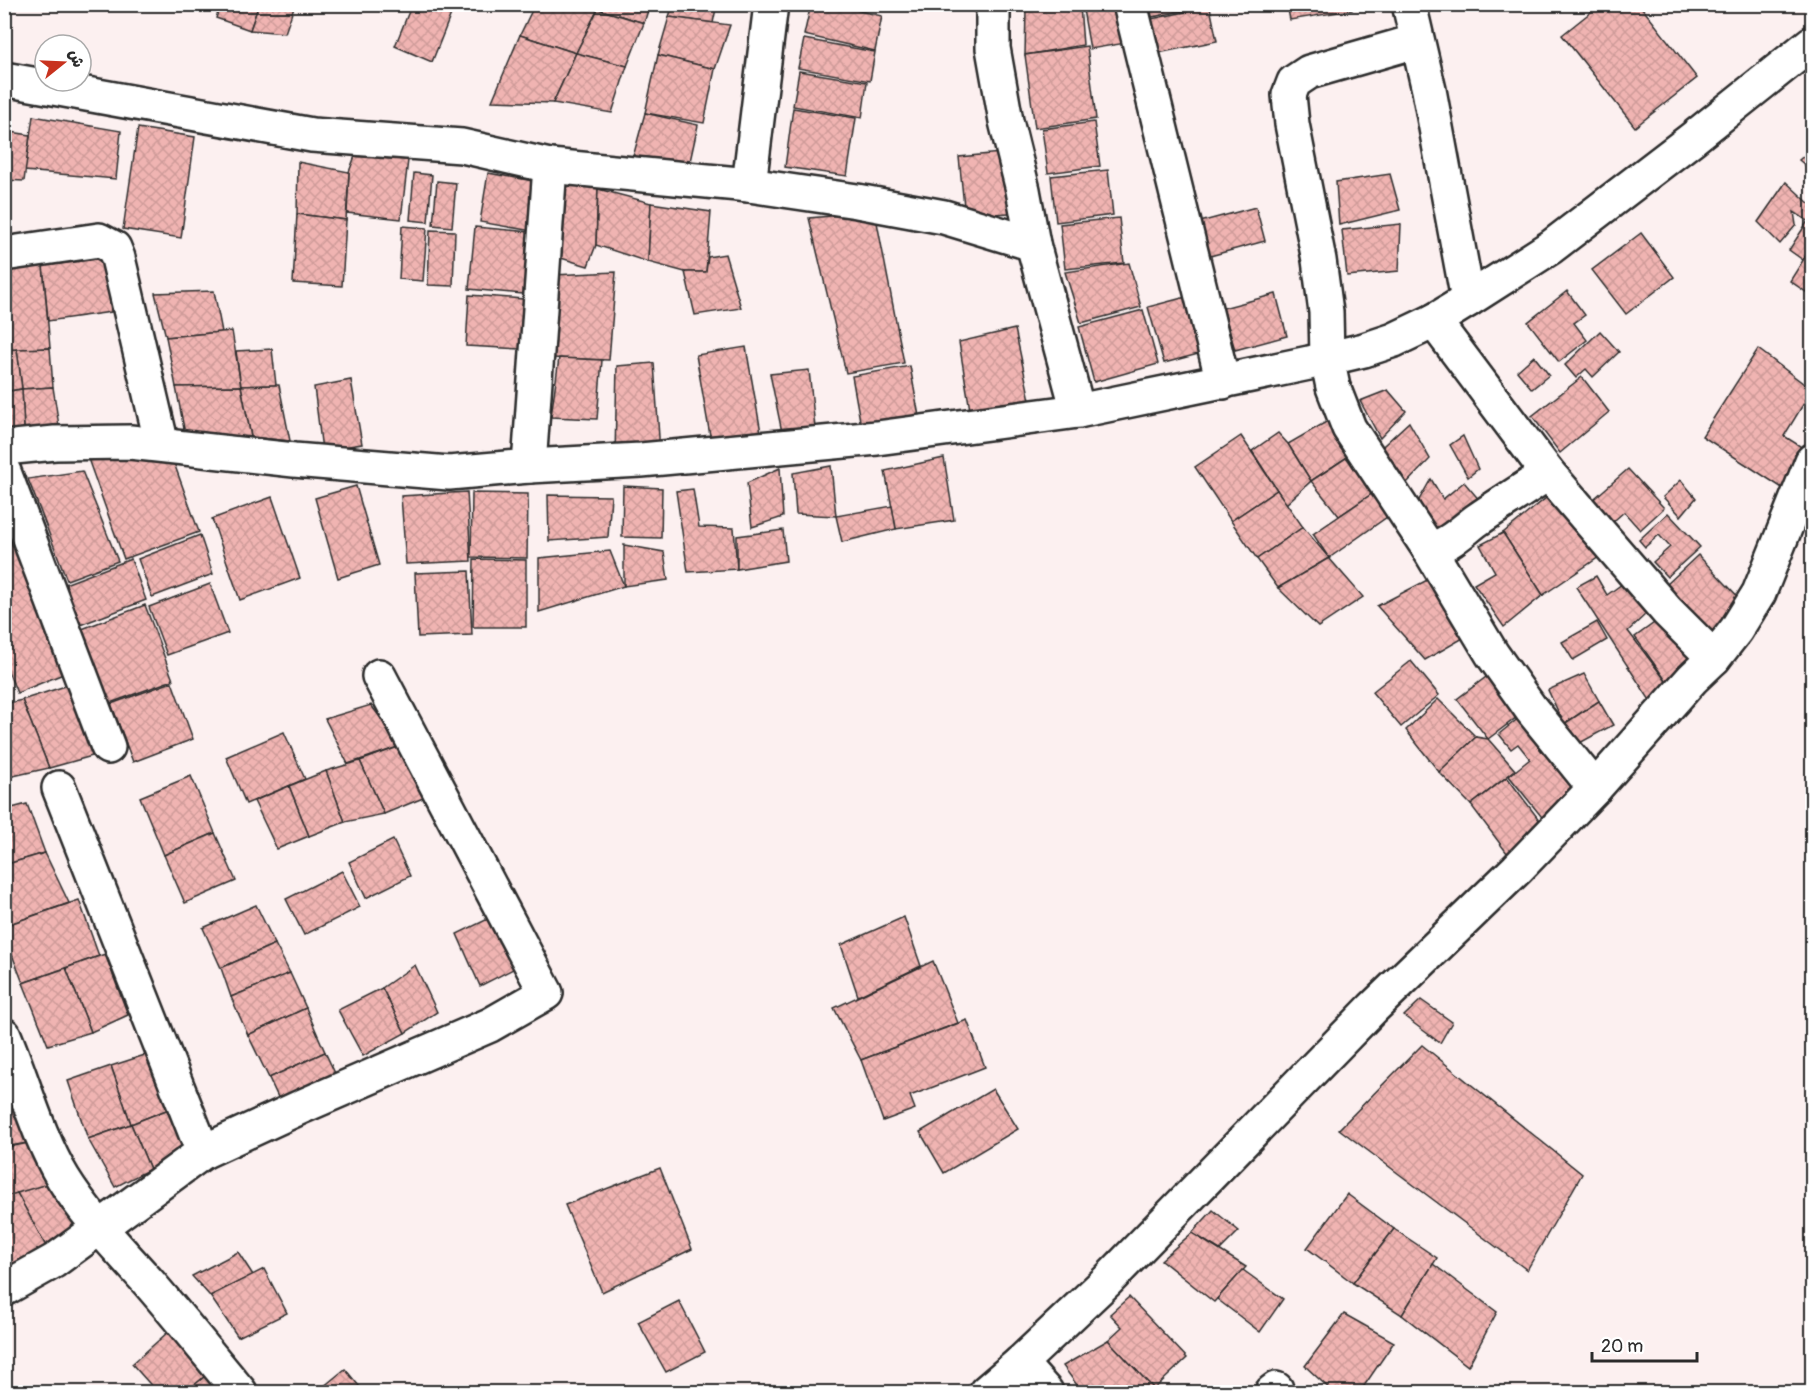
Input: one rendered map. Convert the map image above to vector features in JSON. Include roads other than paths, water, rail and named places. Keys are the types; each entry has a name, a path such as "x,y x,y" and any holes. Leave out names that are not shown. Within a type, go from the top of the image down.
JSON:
{"street":[{"path":"749,185 771,4"},
{"path":"993,4 993,48 1006,121 1023,190 1033,244 1078,411"},
{"path":"1130,4 1223,382"},
{"path":"1409,4 1468,300"},
{"path":"1418,41 1309,72 1294,82 1289,95 1292,124 1326,312 1327,358 1333,387 1349,428 1429,549 1492,654 1531,710 1595,788"},
{"path":"4,448 55,443 130,442 294,460 449,473 641,460 877,438 1078,411 1223,382 1364,350 1394,340 1434,321 1551,247 1812,43"},
{"path":"4,79 312,135 462,146 550,166 749,185 857,201 944,217 1033,244"},
{"path":"529,466 550,166"},
{"path":"4,254 99,240 114,248 162,445"},
{"path":"1434,321 1548,473 1667,611 1714,658"},
{"path":"986,1392 1107,1281 1373,1008 1517,869 1714,658 1736,630 1758,593 1812,461"},
{"path":"4,472 108,747"},
{"path":"1429,549 1438,548 1548,473"},
{"path":"4,1289 54,1261 203,1152 490,1025 546,993 379,676"},
{"path":"59,788 203,1152"},
{"path":"4,1035 44,1142 64,1180 100,1228 240,1392"},
{"path":"1020,1363 1046,1392"}]}
